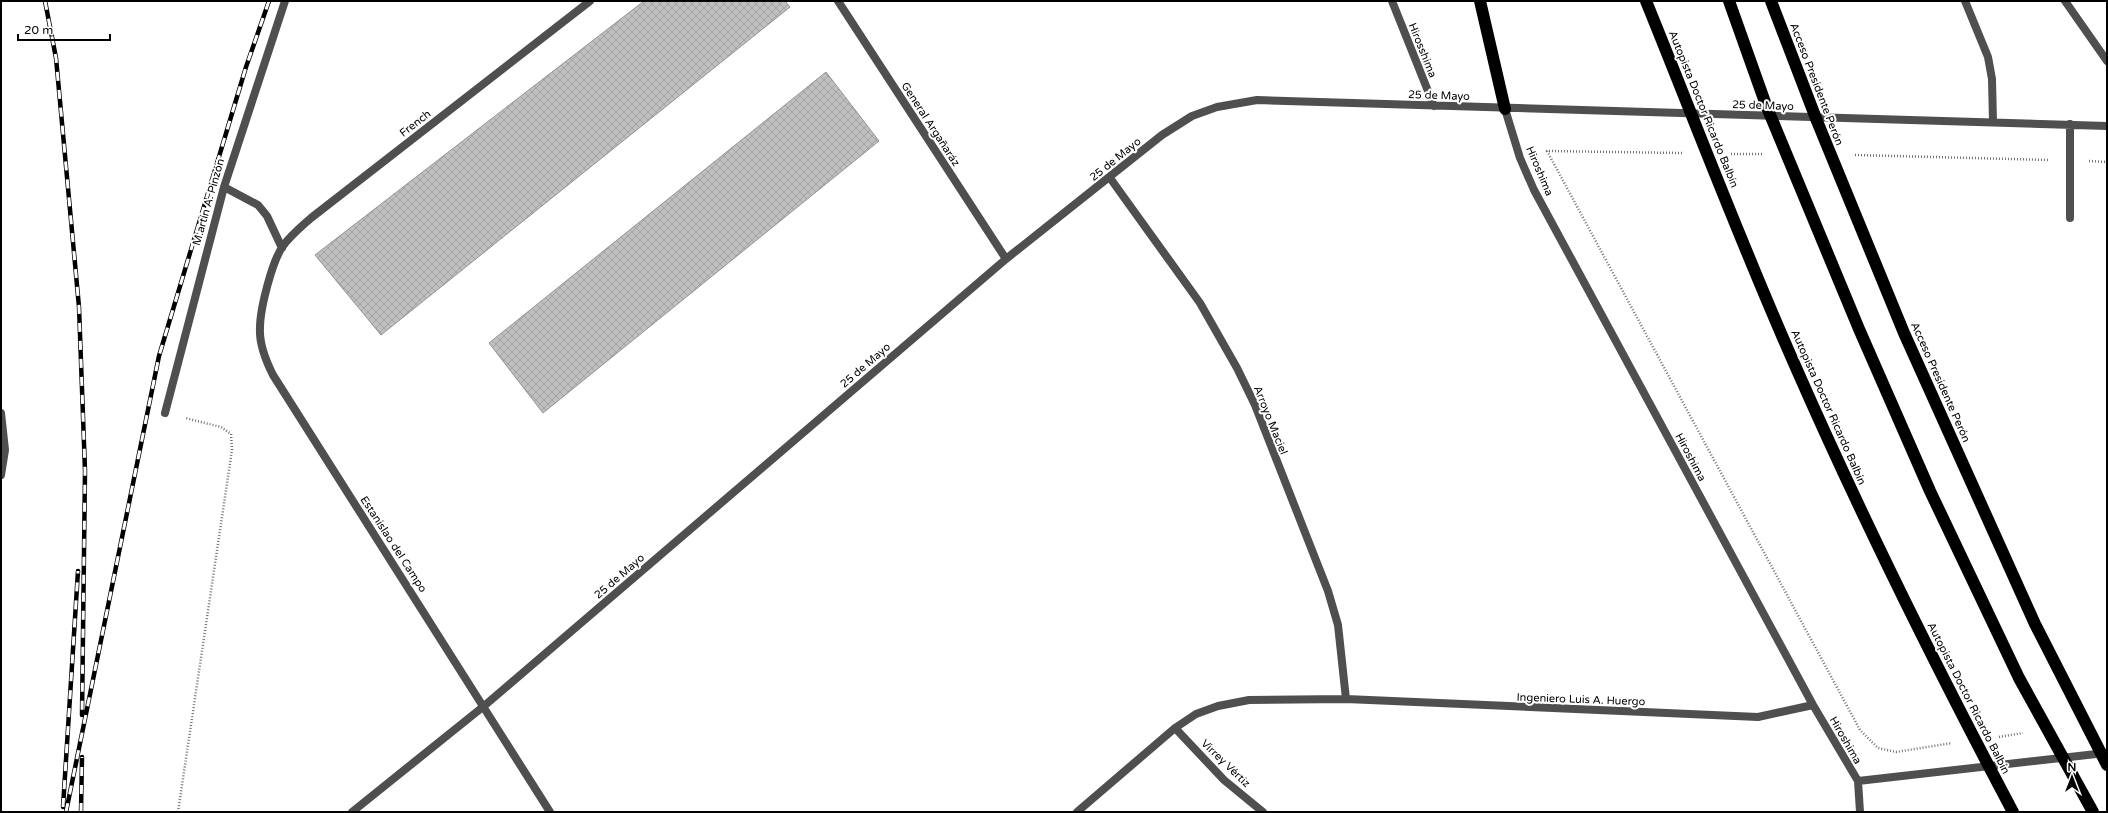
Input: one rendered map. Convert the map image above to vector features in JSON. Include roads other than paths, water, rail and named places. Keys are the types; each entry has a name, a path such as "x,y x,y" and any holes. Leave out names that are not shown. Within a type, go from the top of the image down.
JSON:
{"highway":[{"path":"1480,1 1505,109"},
{"name":"Autopista Doctor Ricardo Balbín","path":"1646,1 1796,368 1880,551 1973,737 2013,812"},
{"path":"1729,1 1766,105 1859,329 1930,491 2019,678 2093,812"},
{"name":"Acceso Presidente Perón","path":"1771,1 1904,333 2035,624 2107,765"}],"street":[{"name":"M.artín A. Pinzón","path":"165,414 224,187 285,1"},
{"name":"French","path":"270,276 282,248 293,233 590,1"},
{"name":"General Argañaráz","path":"838,1 1006,259"},
{"name":"Hirosshima","path":"1392,1 1434,106"},
{"path":"1965,1 1988,58 1992,80 1993,122"},
{"path":"2065,1 2107,61"},
{"name":"25 de Mayo","path":"352,812 484,706 1006,259 1110,178 1162,135 1192,116 1216,107 1257,100 1505,109 2107,126"},
{"name":"Hiroshima","path":"1505,109 1520,158 1534,190 1813,704 1858,781 1860,812"},
{"path":"2070,124 2070,218"},
{"name":"Arroyo Maciel","path":"1110,178 1200,303 1237,368 1255,405 1328,592 1338,625 1346,699"},
{"path":"224,187 258,205 267,216 282,248"},
{"name":"Estanislao del Campo","path":"270,276 260,329 265,358 273,375 550,812"},
{"path":"1,414 5,450 2,472"},
{"name":"Ingeniero Luis A. Huergo","path":"1077,812 1175,728 1196,714 1218,706 1250,700 1346,699 1758,717 1813,704"},
{"name":"Virrey Vértiz","path":"1175,728 1224,780 1263,812"},
{"path":"1858,781 2107,752"}],"railway":[{"path":"45,1 56,58 79,307 85,471 82,715"},
{"path":"66,812 159,356 246,67 269,1"},
{"path":"63,807 78,571"},
{"path":"81,812 82,757"}]}
